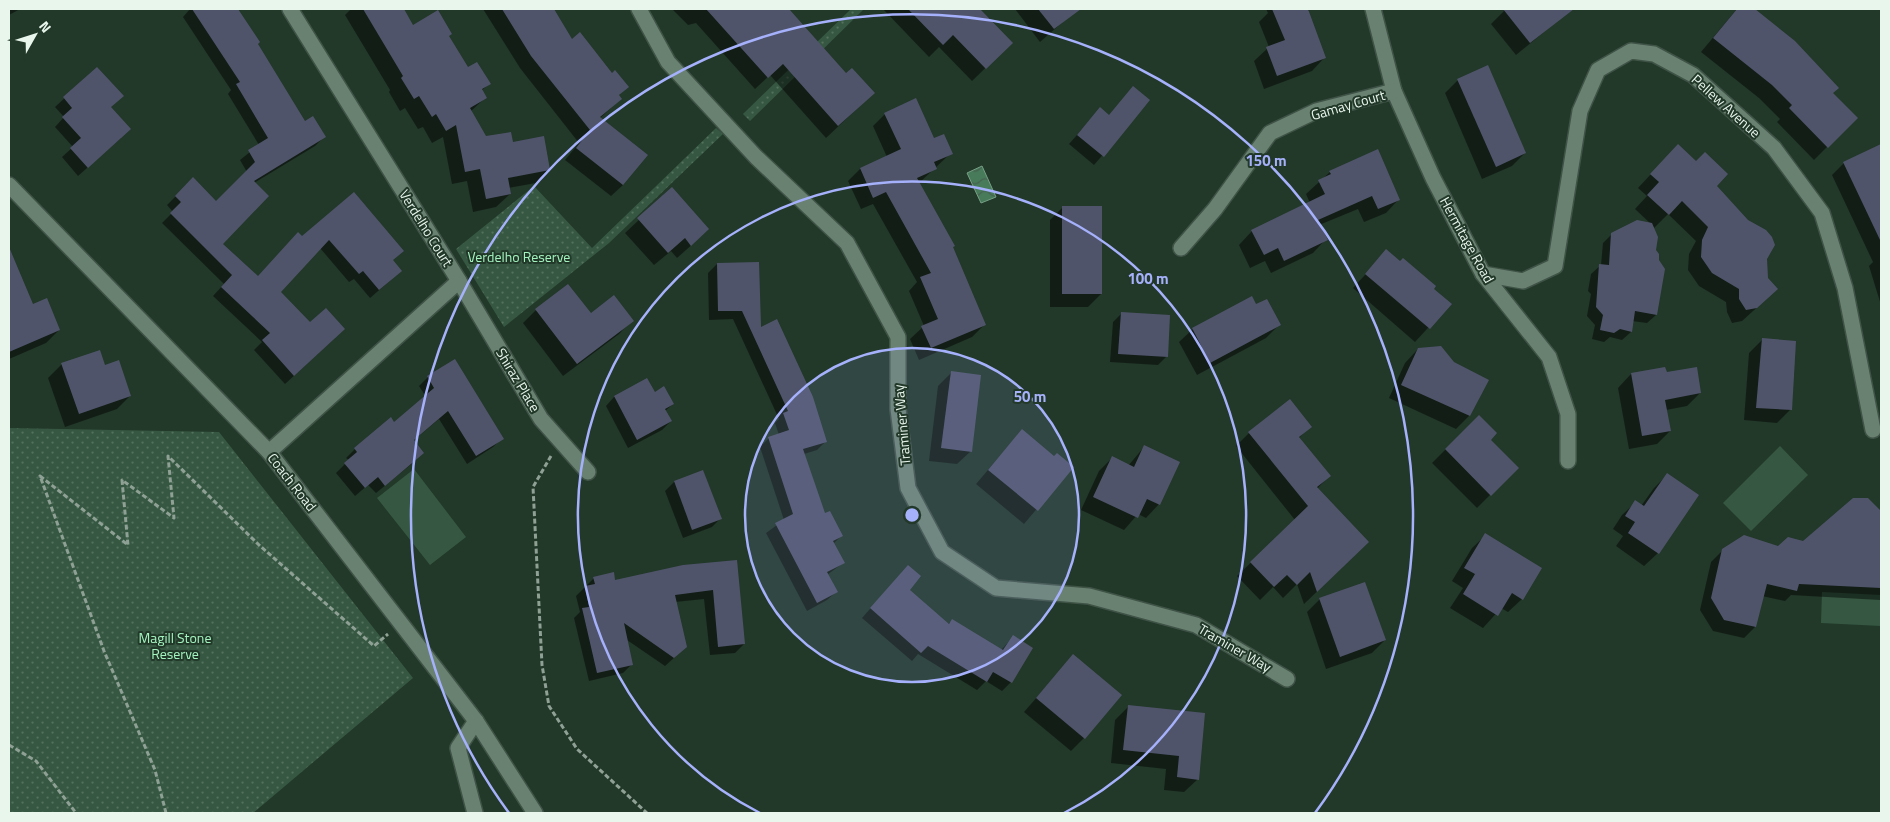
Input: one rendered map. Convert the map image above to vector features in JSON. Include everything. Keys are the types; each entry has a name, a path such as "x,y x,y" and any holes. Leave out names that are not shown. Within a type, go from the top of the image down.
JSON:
{"street":[{"name":"Verdelho Court","path":"269,452 459,281 290,9"},
{"name":"Traminer Way","path":"639,9 668,62 756,157 847,243 898,337 898,409 908,488 942,552 996,588 1089,596 1196,625 1287,679"},
{"name":"Hermitage Road","path":"1373,9 1394,92 1433,178 1483,274 1549,357 1568,414 1568,461"},
{"name":"Pellew Avenue","path":"1483,274 1523,281 1555,266 1580,111 1598,70 1631,51 1654,54 1693,75 1774,148 1822,213 1845,288 1873,430"},
{"name":"Gamay Court","path":"1181,248 1215,209 1270,133 1316,111 1394,92"},
{"name":"Coach Road","path":"9,186 269,452 401,621 476,721 534,813"},
{"name":"Shiraz Place","path":"459,281 541,419 588,472"},
{"path":"475,813 458,748 476,721"}],"path":[{"path":"560,441 533,488 542,665 549,706 577,749 647,813"},
{"path":"166,813 155,770 104,651 40,476 128,545 122,480 174,518 168,456 260,544 374,646 401,621"},
{"path":"9,745 36,761 76,813"}],"green space":[{"path":"851,9 864,9 750,121 743,114"},
{"name":"Verdelho Reserve","path":"716,128 723,134 609,243 504,327 456,249 534,186 592,248"},
{"name":"Magill Stone Reserve","path":"9,428 219,432 413,678 253,813 9,813"},
{"path":"1780,446 1808,475 1751,531 1723,503"},
{"path":"414,469 466,537 430,565 377,498"},
{"path":"1822,592 1881,595 1881,626 1821,623"}],"water":[{"path":"982,166 996,197 981,203 967,173"}],"building":[{"path":"192,9 238,9 260,42 258,44 305,121 313,116 326,137 254,181 269,196 223,244 258,276 298,232 302,236 354,192 404,251 393,260 402,271 379,290 363,271 359,274 329,240 281,292 310,322 326,308 345,329 294,376 262,340 270,333 221,287 232,275 170,213 181,202 175,196 193,177 216,201 255,162 248,150 268,138 236,84 240,82"},
{"path":"363,9 404,9 413,25 438,10 452,34 449,36 468,67 477,62 491,84 482,89 487,98 470,108 486,136 511,132 513,142 544,136 550,170 508,178 511,194 486,199 480,169 465,172 456,125 446,131 436,114 432,117 419,96 414,99 401,78 403,76"},
{"path":"502,9 554,9 572,39 580,32 612,73 615,70 629,87 619,95 622,99 600,117 648,155 623,185 576,148 590,130 531,56"},
{"path":"706,9 789,9 846,73 852,68 875,93 838,126 783,64 768,78"},
{"path":"908,9 980,9 1013,43 986,69 953,35 943,45"},
{"path":"1038,9 1081,9 1054,29"},
{"path":"1272,9 1308,9 1326,58 1277,76 1266,47 1285,40"},
{"path":"1503,9 1574,9 1530,43"},
{"path":"1737,9 1755,9 1795,41 1839,88 1833,93 1858,118 1828,148 1789,108 1792,105 1772,85 1713,38"},
{"path":"1488,65 1526,153 1496,167 1457,79"},
{"path":"97,67 124,96 111,107 131,129 88,168 70,148 81,138 62,117 72,108 63,97"},
{"path":"1133,86 1150,100 1104,157 1077,135 1100,107 1109,115"},
{"path":"916,98 934,138 944,134 953,154 934,162 937,169 917,178 955,246 953,247 986,325 931,348 921,326 938,319 920,277 931,273 886,192 873,198 860,168 901,149 884,113"},
{"path":"1678,144 1696,161 1705,152 1728,174 1717,186 1748,220 1766,230 1772,237 1775,245 1767,259 1768,278 1778,289 1757,308 1746,310 1739,299 1739,289 1712,273 1701,257 1702,240 1708,227 1682,201 1669,215 1647,195 1659,182 1650,174"},
{"path":"1881,144 1881,242 1843,162"},
{"path":"1378,149 1400,200 1378,209 1372,196 1318,220 1328,240 1284,261 1278,248 1264,255 1251,230 1325,194 1318,180 1331,174 1329,171"},
{"path":"672,187 709,229 691,246 685,238 668,253 637,218"},
{"path":"1062,206 1102,206 1102,294 1062,294"},
{"path":"1637,220 1652,223 1658,237 1656,250 1659,254 1659,260 1665,269 1657,315 1635,311 1632,332 1620,329 1614,333 1600,330 1603,315 1596,307 1599,264 1609,265 1611,233"},
{"path":"9,247 33,304 47,298 60,330 9,352"},
{"path":"1386,249 1400,261 1403,258 1436,286 1434,289 1452,304 1430,329 1365,274"},
{"path":"759,262 761,327 777,319 813,397 827,442 803,449 825,513 830,511 843,536 833,541 845,563 827,572 838,592 817,603 775,523 793,514 768,437 789,430 783,413 788,411 742,311 718,311 717,263"},
{"path":"568,284 591,313 614,295 634,321 577,364 535,309"},
{"path":"1252,296 1256,304 1267,299 1281,325 1210,363 1192,328"},
{"path":"1121,312 1170,315 1168,357 1118,354"},
{"path":"1762,338 1796,341 1792,410 1756,408"},
{"path":"1441,346 1454,362 1489,380 1470,416 1401,385 1418,348"},
{"path":"100,350 105,365 119,360 131,396 79,414 61,363"},
{"path":"455,359 504,439 476,456 448,411 414,440 424,453 385,486 378,477 365,488 344,463 357,452 354,448 391,417 394,422 434,388 427,376"},
{"path":"1665,367 1667,372 1697,367 1701,393 1665,400 1671,431 1642,436 1631,373"},
{"path":"951,371 981,375 972,452 941,448"},
{"path":"647,378 655,392 664,386 674,404 665,409 672,421 637,440 614,396"},
{"path":"1290,399 1312,427 1299,437 1331,476 1317,487 1369,542 1317,592 1310,572 1297,585 1287,575 1274,587 1250,562 1308,506 1248,432"},
{"path":"1479,415 1497,433 1491,440 1519,468 1491,496 1445,449"},
{"path":"1022,429 1054,456 1057,453 1074,467 1038,511 988,470"},
{"path":"1144,445 1180,462 1160,505 1147,499 1138,518 1093,497 1112,456 1134,467"},
{"path":"703,470 722,519 692,530 674,481"},
{"path":"1667,473 1699,495 1659,554 1628,533 1635,522 1625,516 1635,500 1644,506"},
{"path":"1853,498 1868,498 1881,511 1881,588 1799,584 1797,591 1767,584 1756,627 1724,620 1711,598 1722,549 1744,535 1778,546 1788,537 1803,541"},
{"path":"1485,533 1542,568 1523,600 1512,593 1498,616 1463,594 1475,574 1464,568"},
{"path":"737,560 745,644 718,647 713,590 675,595 687,647 674,658 624,623 633,665 597,673 582,608 589,607 585,586 595,584 593,577 614,572 615,580 683,565"},
{"path":"908,565 921,576 910,590 949,624 952,619 1003,650 1013,635 1033,648 1012,683 993,672 987,682 928,646 921,653 870,608"},
{"path":"1365,582 1386,640 1340,657 1319,598"},
{"path":"1073,654 1122,695 1085,739 1036,698"},
{"path":"1128,705 1205,713 1199,780 1177,777 1179,756 1123,750"}]}
